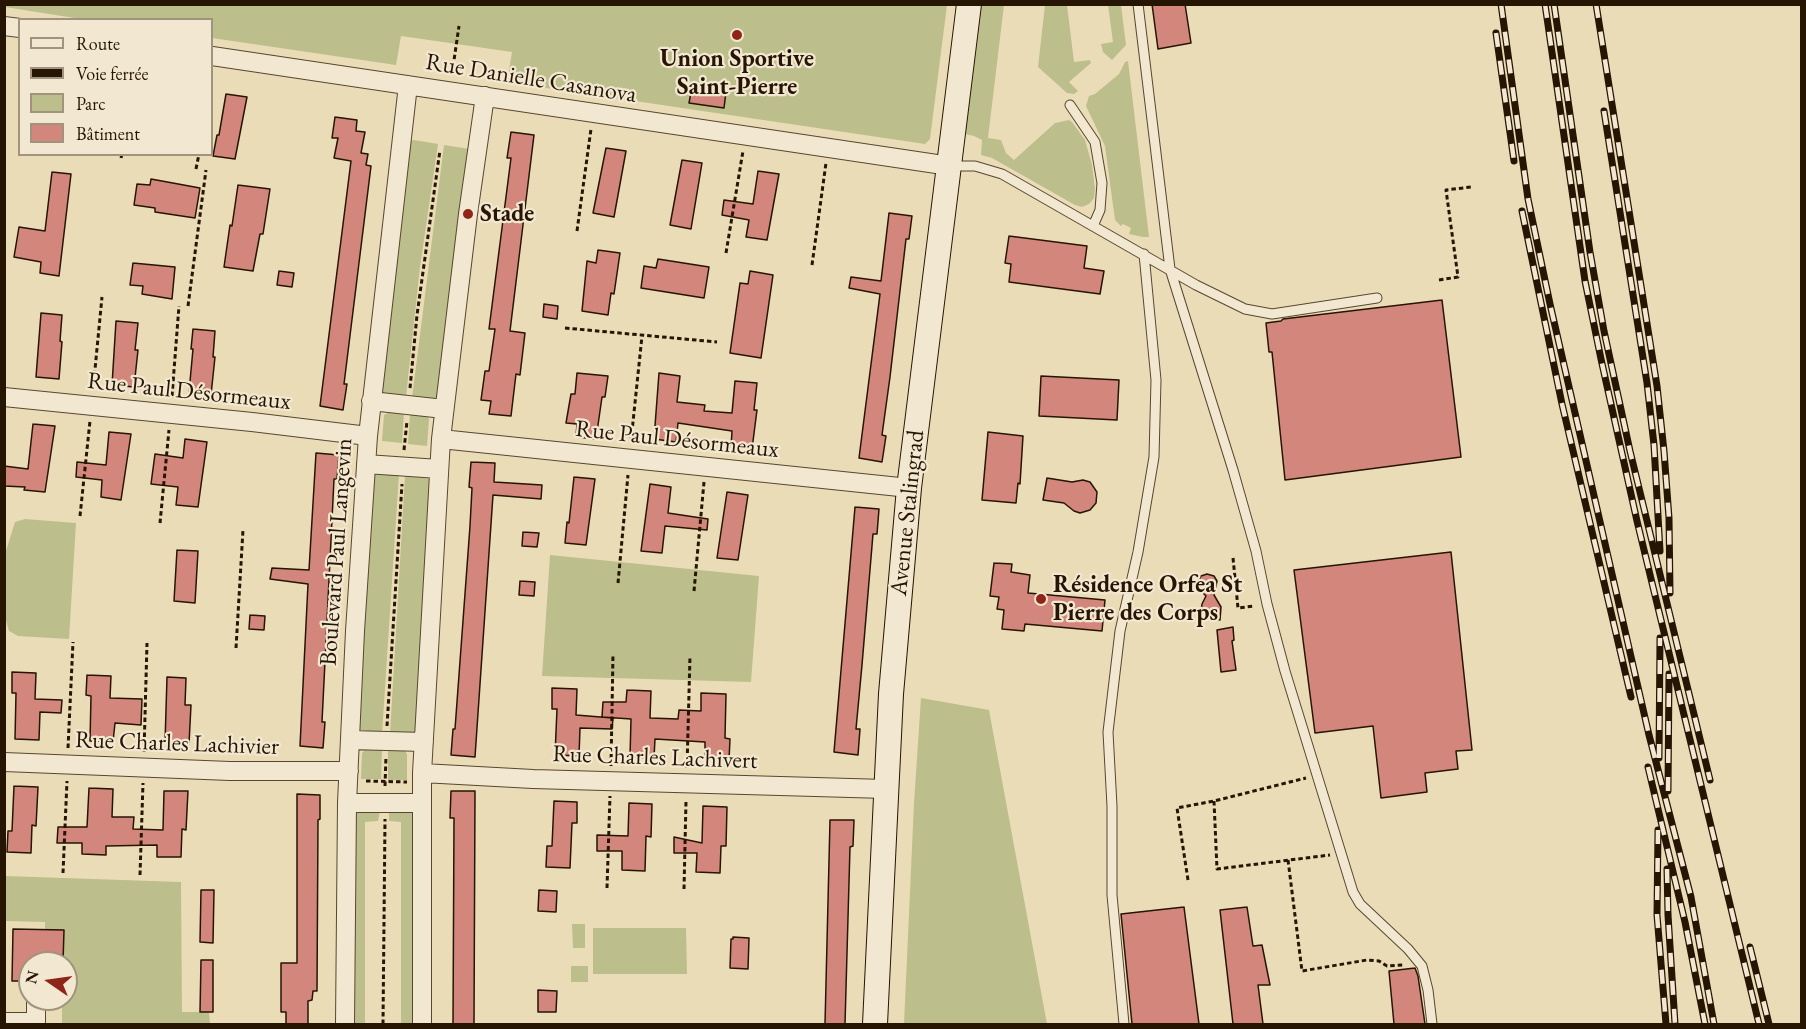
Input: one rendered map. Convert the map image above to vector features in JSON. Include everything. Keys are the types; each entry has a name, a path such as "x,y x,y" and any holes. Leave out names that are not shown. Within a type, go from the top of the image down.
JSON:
{"street":[{"name":"Avenue Stalingrad","path":"874,1024 891,694 909,488 969,4"},
{"name":"Rue Danielle Casanova","path":"213,56 950,166"},
{"name":"Boulevard Paul Langevin","path":"345,1024 347,803 366,464 371,401 408,85"},
{"path":"422,1024 422,778 441,439 468,214 486,96"},
{"name":"Rue Paul Désormeaux","path":"4,397 368,436"},
{"path":"371,401 444,409"},
{"name":"Rue Paul Désormeaux","path":"441,439 909,488"},
{"path":"366,464 439,469"},
{"path":"350,740 424,742"},
{"name":"Rue Charles Lachivier","path":"4,762 349,776"},
{"name":"Rue Charles Lachivert","path":"422,778 886,789"},
{"path":"347,803 422,803"},
{"path":"4,1022 36,1022 36,1011"}],"lane":[{"path":"1138,4 1170,269 1233,470 1256,552 1267,604 1353,892 1359,904 1420,963 1425,976 1432,1024"},
{"path":"1070,105 1095,142 1102,183 1100,210 1093,226"},
{"path":"950,166 975,166 1002,174 1245,309 1272,314 1377,298"},
{"path":"1124,1024 1112,895 1112,806 1108,732 1120,631 1138,552 1154,457 1156,380 1144,254"}],"path":[{"path":"449,91 459,26"},
{"path":"577,231 594,113"},
{"path":"726,253 746,135"},
{"path":"812,265 828,147"},
{"path":"383,1024 386,741 396,553 417,315 440,150"},
{"path":"196,168 199,156"},
{"path":"188,306 206,170"},
{"path":"1440,280 1458,277 1446,190 1471,187"},
{"path":"565,328 717,342"},
{"path":"694,591 706,467"},
{"path":"236,648 243,530"},
{"path":"1233,558 1238,608 1267,604"},
{"path":"63,873 73,642"},
{"path":"140,875 147,643"},
{"path":"349,776 385,781 422,778"},
{"path":"1188,880 1177,808 1317,776"},
{"path":"1214,801 1217,869 1340,853"},
{"path":"1288,860 1302,971 1367,960 1379,961 1387,966 1420,963"}],"green space":[{"path":"5,4 947,5 930,139 925,144 507,82 512,52 401,36 396,65 213,38 213,18 74,18 5,7"},
{"path":"981,5 1004,5 988,138 1001,140 1006,153 1014,160 1055,123 1069,120 1085,140 1092,165 1095,189 1094,198 1089,204 1082,207 1075,205 992,158 981,155 982,140 965,134"},
{"path":"1045,5 1067,5 1074,62 1090,60 1091,63 1069,82 1078,91 1074,94 1067,93 1038,67"},
{"path":"1108,5 1121,5 1126,45 1112,60 1103,52 1101,44 1113,42"},
{"path":"1128,61 1149,237 1129,234 1131,228 1123,224 1121,226 1115,220 1105,146 1086,106 1089,96 1095,94 1119,74 1125,62"},
{"path":"410,141 438,144 420,267 406,397 381,395"},
{"path":"444,145 469,149 440,399 412,398"},
{"path":"390,412 404,413 402,443 382,441 384,415"},
{"path":"410,414 427,416 429,419 427,446 408,444"},
{"path":"371,473 399,474 382,734 358,733"},
{"path":"405,475 431,479 417,732 390,734"},
{"path":"25,519 76,523 69,639 18,636 9,631 5,617 5,554 15,522"},
{"path":"550,555 759,576 751,682 542,676"},
{"path":"921,698 989,710 1047,1024 904,1024"},
{"path":"366,749 382,749 381,779 361,779 362,753"},
{"path":"388,749 404,750 407,754 407,780 388,780"},
{"path":"351,810 380,811 378,821 365,822 365,1024 351,1024"},
{"path":"389,811 411,811 413,815 415,1024 401,1024 401,822 389,821"},
{"path":"5,876 181,882 182,1012 209,1012 210,1024 62,1024 62,1011 78,1011 78,951 63,951 64,930 45,930 45,922 5,921"},
{"path":"572,924 585,924 585,948 573,948"},
{"path":"593,928 686,928 687,974 593,974"},
{"path":"571,966 588,966 588,982 571,982"}],"building":[{"path":"1152,4 1185,4 1191,43 1158,49"},
{"path":"692,87 726,92 724,108 689,103"},
{"path":"226,94 247,97 235,159 213,156"},
{"path":"335,117 357,120 356,131 365,132 361,153 368,154 366,165 371,166 344,384 347,384 343,410 320,406 351,161 334,158 338,138 332,138"},
{"path":"511,132 534,135 510,331 525,333 520,375 516,374 511,416 489,414 491,401 481,400 485,371 489,371 495,329 489,329 511,158 507,158"},
{"path":"606,148 626,151 614,217 593,213"},
{"path":"682,160 702,163 691,229 670,225"},
{"path":"758,171 779,174 767,240 746,237 749,220 722,215 724,200 753,204"},
{"path":"52,172 71,174 59,276 40,273 41,262 14,257 19,227 45,231"},
{"path":"151,179 200,188 195,218 155,212 155,208 134,205 137,184 150,185"},
{"path":"238,185 270,189 263,234 260,234 253,271 224,267"},
{"path":"889,213 912,216 909,239 906,239 882,435 886,436 882,462 859,458 880,294 849,288 851,277 881,281"},
{"path":"1009,236 1087,246 1084,268 1104,271 1100,294 1009,282 1011,264 1005,263"},
{"path":"598,250 620,253 614,294 611,293 608,315 582,311 587,261 596,263"},
{"path":"658,259 709,267 704,298 641,288 644,266 656,268"},
{"path":"133,263 175,267 172,299 142,294 143,286 130,285"},
{"path":"279,271 294,273 292,287 277,285"},
{"path":"750,271 773,275 761,358 730,353 740,283 748,284"},
{"path":"1442,300 1461,457 1285,480 1272,352 1269,352 1266,323"},
{"path":"544,304 558,306 557,319 543,317"},
{"path":"41,313 62,315 59,379 36,377"},
{"path":"116,321 138,323 134,387 112,385"},
{"path":"193,329 215,331 211,395 189,392"},
{"path":"577,373 608,376 605,397 602,397 596,439 576,437 577,424 566,423 571,394 575,394"},
{"path":"659,373 680,376 677,402 705,405 704,411 732,413 735,381 757,383 754,410 757,410 752,449 731,447 732,431 678,423 676,442 654,439"},
{"path":"1041,376 1119,380 1117,420 1039,416"},
{"path":"33,424 55,426 45,492 24,490 25,487 4,486 4,466 28,469"},
{"path":"109,432 131,434 121,500 101,497 102,480 76,477 77,462 106,465"},
{"path":"988,432 1023,436 1020,484 1018,483 1016,503 982,500"},
{"path":"185,439 207,442 198,507 176,505 178,487 151,484 155,454 183,458"},
{"path":"316,453 339,455 337,479 334,479 322,722 325,722 323,748 300,746 308,584 270,579 272,568 309,570"},
{"path":"471,462 495,463 494,482 542,485 541,499 493,495 475,757 451,755 453,729 455,729 470,526"},
{"path":"574,477 595,479 586,545 565,543"},
{"path":"1047,478 1090,482 1097,492 1096,503 1090,510 1080,513 1064,503 1043,500"},
{"path":"650,484 671,487 668,513 708,519 707,530 665,526 662,553 641,551"},
{"path":"727,492 748,495 738,560 717,558"},
{"path":"855,507 879,509 877,534 873,534 856,729 860,729 858,755 834,752"},
{"path":"523,532 539,533 537,547 522,546"},
{"path":"177,550 198,551 195,603 174,601"},
{"path":"1451,552 1472,750 1456,751 1458,769 1425,773 1427,792 1381,798 1373,726 1315,733 1294,570"},
{"name":"Résidence Orfea St Pierre des Corps","path":"994,563 1012,564 1011,572 1030,575 1028,593 1105,600 1102,631 1025,624 1024,631 1002,629 1004,610 997,609 999,597 990,596"},
{"path":"1207,574 1214,576 1217,581 1214,595 1221,607 1220,620 1206,616 1201,610 1206,596 1199,589 1198,583 1201,576"},
{"path":"520,581 535,582 534,596 519,595"},
{"path":"250,615 265,616 264,630 249,629"},
{"path":"1233,627 1234,640 1232,641 1236,670 1221,672 1217,630"},
{"path":"12,672 36,673 35,699 62,700 61,713 40,712 39,740 15,739 16,693 12,693"},
{"path":"87,675 111,676 110,698 142,699 141,725 115,723 113,742 90,741 91,696 86,695"},
{"path":"167,677 186,678 185,705 191,705 189,744 165,743"},
{"path":"552,688 577,689 576,715 613,718 612,729 580,728 579,756 555,755 557,709 552,709"},
{"path":"627,690 651,691 650,718 678,719 679,710 701,711 701,693 726,694 725,738 730,739 729,760 705,759 705,742 655,739 654,758 630,757 631,719 602,717 603,702 626,702"},
{"path":"14,786 38,787 36,826 32,825 31,853 7,852 8,831 12,831"},
{"path":"89,788 113,789 112,817 134,817 133,829 163,830 164,791 188,791 186,830 182,829 181,857 157,857 157,845 106,846 106,855 82,854 82,843 57,843 58,827 87,827"},
{"path":"451,791 475,791 474,1024 453,1024 454,818 450,818"},
{"path":"297,794 320,795 317,991 313,991 312,1000 308,1001 308,1024 286,1024 286,1012 281,1012 281,963 297,963"},
{"path":"554,801 577,802 577,823 572,823 570,868 546,867 547,846 552,846"},
{"path":"629,803 652,804 651,837 646,836 645,871 622,870 622,851 597,851 597,835 628,836"},
{"path":"703,806 727,807 726,846 721,846 720,873 696,872 697,853 674,853 674,837 702,843"},
{"path":"830,820 854,820 853,846 850,847 845,1024 825,1024"},
{"path":"201,890 214,890 213,943 200,942"},
{"path":"539,890 557,891 556,912 538,911"},
{"path":"1184,907 1199,1024 1132,1024 1121,914"},
{"path":"1247,907 1253,946 1262,945 1270,985 1258,985 1263,1024 1233,1024 1220,910"},
{"path":"13,929 64,930 63,951 18,951 18,981 12,981"},
{"path":"733,937 749,938 748,969 730,968"},
{"path":"201,960 213,960 213,1012 200,1012"},
{"path":"1415,968 1425,1024 1394,1024 1389,971"},
{"path":"538,990 557,991 556,1012 538,1012"}],"railway":[{"path":"1501,4 1528,199 1649,735 1691,897 1714,1024"},
{"path":"1545,4 1585,281 1601,359 1637,521 1759,1024"},
{"path":"1554,4 1590,252 1604,331 1630,451 1710,780"},
{"path":"1596,4 1657,386 1669,518 1670,593"},
{"path":"1496,33 1514,161"},
{"path":"1604,111 1647,383 1654,445 1660,551"},
{"path":"1522,211 1562,404 1631,697"},
{"path":"1659,758 1660,638"},
{"path":"1668,791 1669,674"},
{"path":"1648,767 1685,922 1705,1024"},
{"path":"1658,830 1657,915 1666,1024"},
{"path":"1667,869 1675,1024"},
{"path":"1750,947 1769,1024"}],"place":[{"name":"Union Sportive Saint-Pierre","path":"737,35"},
{"name":"Stade","path":"468,214"},
{"name":"Résidence Orfea St Pierre des Corps","path":"1041,599"}]}
